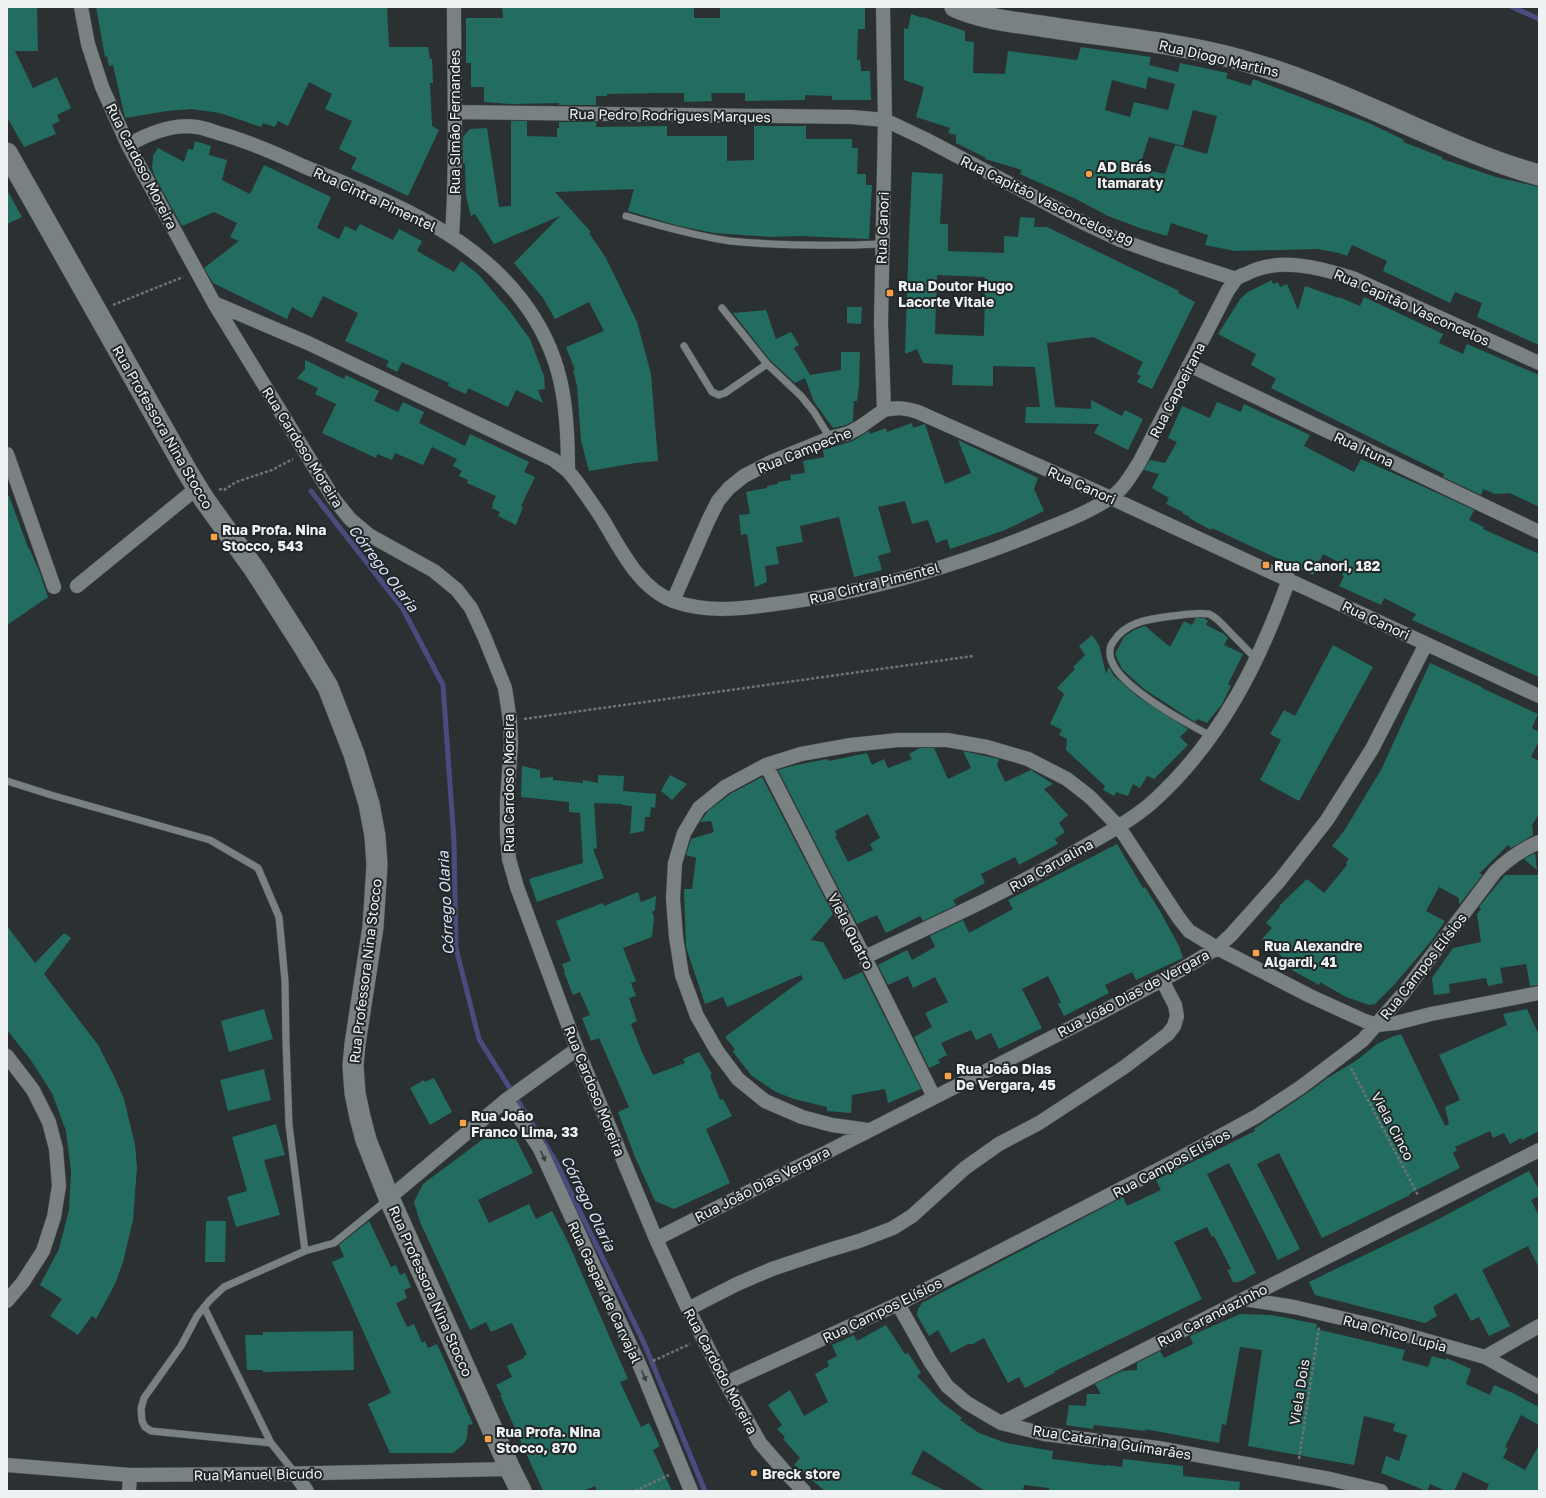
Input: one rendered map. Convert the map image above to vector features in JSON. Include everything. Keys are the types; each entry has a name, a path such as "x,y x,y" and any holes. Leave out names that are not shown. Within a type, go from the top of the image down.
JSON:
{"street":[{"name":"Rua Cardoso Moreira","path":"81,7 88,44 102,87 128,145 214,303 334,499 350,519 369,535 434,571 456,590 471,608 505,688 510,721 511,743 507,802 507,835 509,859 517,888 576,1050 656,1239"},
{"name":"Rua Simão Fernandes","path":"452,237 454,204 455,112 454,7"},
{"name":"Rua Canori","path":"883,7 885,120 881,323 884,410 905,408 918,412 1111,498 1539,696"},
{"name":"Rua Diogo Martins","path":"955,7 997,19 1176,46 1240,60 1286,73 1344,96 1472,153 1539,175"},
{"name":"Rua Pedro Rodrigues Marques","path":"455,112 852,117 885,120"},
{"name":"Rua Capitão Vasconcelos,89","path":"885,120 925,139 1084,223 1120,240 1236,279"},
{"name":"Rua Cintra Pimentel","path":"128,145 159,131 178,126 197,127 244,140 418,216 452,237 480,257 501,276 522,300 540,328 556,363 564,393 568,437 568,471"},
{"name":"Rua Professora Nina Stocco","path":"7,153 196,487 282,611 328,688 354,754 369,804 375,836 377,866 373,927 355,1044 353,1078 360,1117 366,1140 389,1198 521,1491"},
{"name":"Rua Capitão Vasconcelos","path":"1236,279 1252,270 1269,266 1302,266 1328,270 1355,279 1539,363"},
{"name":"Rua Capoeirana","path":"1111,498 1128,480 1139,463 1225,297 1236,279"},
{"name":"Rua Cintra Pimentel","path":"214,303 308,343 554,460 568,471 578,482 639,576 656,592 691,606 710,609 732,608 795,602 841,594 952,564 1022,539 1076,516 1111,498"},
{"name":"Rua Ituna","path":"1190,365 1539,532"},
{"name":"Rua Campeche","path":"673,600 718,501 729,488 744,476 771,462 830,438 849,433 884,410"},
{"path":"7,454 54,587"},
{"path":"77,586 196,487"},
{"name":"Rua Carualina","path":"865,957 1010,889 1120,827 1157,798 1184,769 1211,736 1239,693 1257,660 1289,580"},
{"name":"Rua João Dias de Vergara","path":"868,1130 934,1098 1162,980 1199,960 1217,948 1231,935 1280,880 1327,820 1372,748 1426,644"},
{"path":"868,1130 832,1125 802,1116 765,1101 738,1080 697,1016 682,975 676,937 673,899 675,863 684,833 699,808 725,787 766,765 801,754 851,745 898,740 947,740 987,747 1028,759 1068,779 1090,797 1120,827 1178,917 1189,931 1217,948 1316,999 1377,1025 1396,1023 1431,1014 1539,992"},
{"name":"Viela Quatro","path":"766,765 865,957 934,1098"},
{"name":"Rua Campos Elísios","path":"726,1383 898,1304 1173,1162 1257,1116 1345,1055 1363,1040 1402,995 1495,872 1511,857 1526,847 1539,842"},
{"path":"688,1309 737,1284 772,1269 859,1241 893,1228 912,1216 965,1168 999,1144 1039,1123 1117,1072 1168,1034 1174,1026 1177,1016 1175,1005 1162,980"},
{"path":"389,1198 509,1098 576,1050"},
{"path":"7,1056 33,1090 48,1122 56,1149 60,1186 54,1217 43,1250 23,1282 7,1302"},
{"name":"Rua Gaspar de Carvajal","path":"509,1098 540,1149 640,1366 691,1491"},
{"name":"Rua João Dias Vergara","path":"656,1239 868,1130"},
{"name":"Rua Carandazinho","path":"1001,1423 1244,1298 1539,1150"},
{"name":"Rua Cardodo Moreira","path":"656,1239 688,1309 726,1383 760,1442 787,1474 804,1491"},
{"name":"Rua Chico Lupia","path":"1244,1298 1322,1313 1485,1357 1539,1387"},
{"name":"Rua Catarina Guimarães","path":"898,1304 930,1361 947,1386 967,1403 1001,1423 1044,1434 1158,1448 1297,1473 1381,1491"},
{"path":"1485,1357 1539,1326"},
{"name":"Rua Manuel Bicudo","path":"7,1465 130,1475 295,1474 510,1469"},
{"path":"295,1474 307,1491"},
{"path":"129,1491 130,1475"}],"lane":[{"path":"626,216 671,229 728,240 774,244 882,244"},
{"path":"722,308 767,364 801,396 814,412 830,438"},
{"path":"684,346 712,392 718,395 725,393 767,364"},
{"path":"1211,736 1163,708 1128,682 1112,664 1110,657 1112,644 1124,629 1144,620 1183,615 1208,614 1215,617 1257,660"},
{"path":"7,781 210,840 258,868 279,917 285,981 290,1125 305,1251"},
{"path":"270,1443 151,1431 145,1427 142,1421 141,1409 144,1398 181,1346 197,1316 210,1300 224,1287 305,1251 334,1243 389,1198"},
{"path":"204,1307 270,1443 295,1474"}],"path":[{"path":"96,311 197,271"},
{"path":"196,487 206,480 211,483 215,489 224,490 236,482 272,470 305,452"},
{"path":"510,721 973,656"},
{"name":"Viela Cinco","path":"1345,1055 1424,1207"},
{"name":"Viela Dois","path":"1297,1473 1322,1313"},
{"path":"651,1361 686,1345"},
{"path":"635,1491 683,1469"}],"building":[{"path":"7,7 37,7 38,51 15,51 33,88 57,77 71,108 57,115 60,121 52,125 56,134 24,147 7,117"},
{"path":"96,7 387,7 389,47 428,47 430,59 432,59 433,83 430,83 432,126 439,130 408,196 351,169 357,158 339,149 352,121 325,109 332,94 309,82 288,126 278,121 275,127 263,123 261,127 220,113 191,109 167,111 125,118 113,65 109,66 107,56 105,57"},
{"path":"502,7 694,7 694,18 720,18 720,7 865,7 865,29 858,29 857,60 860,59 861,71 870,71 871,100 832,100 832,96 805,95 805,100 745,101 745,93 711,93 712,101 684,102 684,93 659,93 607,94 607,96 596,96 596,105 559,105 559,103 511,104 484,102 484,87 471,87 471,63 466,63 466,18 503,18"},
{"path":"911,14 965,31 965,41 974,42 973,73 1005,74 1008,51 1077,60 1081,47 1151,57 1149,65 1178,72 1180,63 1228,73 1226,78 1251,86 1253,79 1369,123 1404,140 1403,142 1442,157 1442,159 1496,177 1539,187 1539,345 1477,317 1482,303 1455,292 1450,303 1383,271 1387,261 1352,245 1347,256 1318,249 1235,251 1205,245 1208,235 1171,223 1167,236 1140,228 1108,216 1076,199 1020,174 1022,170 985,159 986,158 956,143 956,135 948,133 950,128 916,117 924,87 904,80 904,28 908,29","holes":["1148,77 1175,84 1168,110 1134,102 1130,117 1105,110 1112,80 1146,89","1193,110 1217,116 1207,154 1175,145 1165,174 1139,168 1149,137 1183,146"]},
{"path":"511,121 527,121 527,136 557,137 559,122 596,122 596,127 667,126 667,136 727,136 727,161 754,160 754,126 806,126 806,139 852,139 852,148 858,148 857,174 866,174 866,185 872,185 869,239 801,236 772,237 714,233 679,226 628,211 634,189 555,192 591,232 589,233 606,258 637,322 651,374 658,461 635,463 589,471 581,440 577,386 573,370 575,370 566,347 604,331 589,302 555,319 543,298 514,263 560,216 494,244 475,214 471,216 466,196 465,164 463,163 463,137 470,129 487,128 499,207 511,206"},
{"path":"195,141 211,146 209,155 227,160 222,180 250,194 264,165 331,197 317,228 339,239 345,226 356,231 360,224 393,240 399,229 422,241 417,251 454,272 461,261 478,274 508,309 530,339 544,376 545,389 538,390 543,403 516,390 508,407 468,388 466,394 448,386 449,383 402,362 397,372 386,366 389,361 345,341 358,313 323,296 312,318 292,307 287,319 213,283 204,268 239,241 230,237 237,223 214,212 182,226 155,177 152,168 153,156 158,148 184,162 188,149 193,150"},
{"path":"912,172 943,174 940,224 948,224 948,251 1004,253 1004,236 1018,237 1020,217 1035,218 1034,227 1047,227 1179,291 1178,293 1195,302 1152,389 1137,382 1141,376 1137,374 1143,362 1093,337 1047,343 1055,407 1091,409 1091,400 1122,416 1125,410 1143,419 1128,450 1094,433 1099,424 1025,423 1026,407 1040,407 1035,367 993,366 993,386 952,385 953,365 923,363 917,349 905,354","holes":["937,275 985,277 984,336 935,334"]},
{"path":"7,190 22,217 7,224"},
{"path":"1272,280 1273,284 1278,282 1280,287 1287,284 1298,310 1305,286 1339,297 1360,306 1364,297 1443,334 1439,343 1463,354 1467,344 1539,375 1539,507 1510,493 1495,494 1483,489 1481,495 1443,477 1444,474 1271,388 1276,379 1251,365 1256,354 1218,334 1241,298 1248,292"},
{"path":"847,307 862,307 861,324 847,323"},
{"path":"766,310 776,339 791,332 799,345 794,348 810,375 841,370 841,352 860,352 859,386 857,401 854,401 853,421 846,425 833,428 814,402 805,378 795,383 770,360 733,313"},
{"path":"305,360 344,379 346,375 379,391 374,401 398,412 403,402 424,412 419,423 465,446 470,434 529,462 524,472 535,477 521,506 523,507 516,525 498,516 500,512 492,508 492,504 496,496 467,483 468,480 459,476 462,471 453,466 457,459 432,447 423,465 395,453 392,460 377,454 376,458 322,433 336,404 315,394 318,388 297,378 305,369"},
{"path":"1217,402 1241,412 1244,404 1310,435 1304,446 1354,472 1361,459 1474,510 1469,520 1484,527 1483,529 1539,554 1539,677 1412,620 1416,614 1384,598 1381,605 1339,586 1344,576 1342,575 1346,566 1323,554 1313,575 1212,528 1211,530 1189,518 1190,517 1182,513 1183,512 1166,504 1169,498 1152,488 1159,474 1144,470 1150,460 1165,463 1177,442 1168,438 1182,406 1210,418"},
{"path":"912,423 913,428 925,424 945,484 971,473 958,440 1038,478 1034,489 1044,511 1005,530 950,549 947,539 936,543 928,520 912,524 905,501 878,507 891,552 878,556 882,570 854,577 839,517 800,526 803,542 776,547 779,564 765,566 767,582 755,587 747,534 741,535 739,515 750,514 746,492 767,488 767,486 778,484 778,482 791,480 790,475 805,473 803,461 824,457 823,450 853,441 869,431 870,434 886,428 887,432"},
{"path":"7,496 9,496 48,597 7,625"},
{"path":"1196,618 1204,618 1208,621 1206,625 1224,634 1228,638 1224,645 1243,654 1228,684 1231,686 1222,704 1207,723 1197,719 1195,722 1144,689 1122,669 1115,654 1124,637 1134,630 1145,626 1170,647 1184,621 1192,625"},
{"path":"1092,635 1099,645 1106,674 1109,667 1114,676 1138,697 1188,729 1180,737 1188,745 1154,779 1147,776 1140,788 1133,784 1128,796 1116,792 1114,796 1103,790 1105,786 1066,750 1067,739 1059,735 1062,730 1050,724 1064,694 1057,688 1075,669 1073,667 1085,655 1079,646"},
{"path":"1333,645 1373,667 1299,801 1260,780 1281,740 1270,734 1284,710 1295,716"},
{"path":"1430,663 1538,714 1532,728 1539,732 1539,741 1531,757 1539,761 1539,814 1532,825 1533,835 1511,848 1508,845 1479,874 1483,874 1459,905 1459,898 1439,887 1426,911 1445,921 1432,940 1393,986 1375,1004 1369,1005 1346,997 1320,982 1319,985 1292,970 1294,967 1262,939 1272,928 1266,923 1280,907 1279,906 1307,879 1324,893 1347,865 1346,863 1349,859 1332,846 1344,831 1381,770"},
{"path":"920,748 934,748 948,779 971,768 963,751 999,759 997,765 1005,782 1031,770 1053,784 1044,789 1068,815 1059,823 1065,832 1055,839 1058,844 1019,865 1015,857 981,874 985,883 953,900 956,905 923,921 920,916 886,933 877,915 857,924 778,770 827,759 829,761 867,753 872,765 884,759 888,768 912,759 909,754","holes":["868,814 880,838 870,844 873,850 848,862 835,836 837,836 835,831"]},
{"path":"522,766 540,770 540,778 553,777 553,780 583,783 583,780 598,783 598,775 624,776 623,791 656,794 655,808 651,807 650,817 645,817 644,831 630,834 632,806 622,804 594,803 597,848 593,849 604,878 537,902 529,879 583,863 580,813 569,812 569,802 521,797"},
{"path":"670,775 687,784 672,800 661,791"},
{"path":"762,777 833,914 811,940 823,942 844,980 862,972 921,1089 888,1103 885,1089 852,1095 851,1113 827,1111 827,1107 794,1099 776,1092 752,1076 733,1052 735,1049 725,1037 803,979 801,975 727,1007 723,997 705,1004 686,947 684,889 692,889 696,858 686,855 691,839 714,832 711,821 700,822 708,811 730,794"},
{"path":"1117,844 1143,888 1145,887 1161,913 1179,946 1183,958 1136,980 1132,972 1105,985 1109,993 1064,1016 1058,1004 1061,1002 1048,976 1022,989 1042,1028 999,1049 991,1033 976,1040 971,1030 941,1043 947,1055 938,1060 940,1063 929,1068 914,1037 932,1027 925,1013 948,1002 935,977 913,988 908,976 888,985 878,965 907,950 912,960 935,947 930,936 963,920 969,933 1013,909 1008,900"},
{"path":"1535,853 1537,870 1524,859"},
{"path":"1505,875 1539,875 1539,985 1530,986 1526,964 1500,968 1503,983 1488,986 1486,978 1449,984 1450,993 1434,995 1432,978 1453,948 1481,942 1477,914 1481,909 1479,907"},
{"path":"638,892 641,902 656,896 655,910 652,912 654,917 652,937 623,948 636,981 631,983 636,996 629,998 637,1021 631,1024 642,1052 653,1075 685,1063 683,1059 699,1052 712,1074 710,1075 720,1100 723,1099 732,1116 706,1129 730,1183 674,1209 655,1201 635,1157 618,1112 629,1107 599,1038 591,1041 582,1018 590,1015 580,992 573,995 564,972 562,964 571,961 556,921 603,903 604,906"},
{"path":"7,926 35,963 64,933 71,938 44,974 98,1045 124,1099 135,1145 137,1167 133,1220 123,1262 115,1284 96,1319 92,1316 78,1335 50,1316 62,1299 40,1285 59,1249 69,1210 71,1171 66,1131 52,1093 30,1059 7,1030"},
{"path":"264,1009 273,1039 229,1052 221,1021"},
{"path":"1527,1009 1539,1035 1539,1131 1522,1140 1521,1138 1510,1144 1504,1133 1493,1138 1490,1131 1455,1147 1457,1150 1453,1153 1460,1168 1409,1194 1410,1195 1322,1238 1279,1153 1257,1164 1300,1249 1278,1260 1229,1163 1207,1174 1256,1273 1239,1282 1233,1282 1227,1270 1231,1269 1214,1236 1212,1237 1207,1227 1174,1242 1202,1299 1053,1372 1056,1372 1025,1388 1019,1377 1008,1383 984,1338 951,1353 938,1330 929,1336 917,1315 918,1309 922,1303 1123,1197 1127,1206 1161,1190 1156,1180 1255,1131 1254,1129 1326,1079 1357,1060 1377,1044 1394,1036 1401,1034 1445,1126 1449,1124 1445,1107 1460,1100 1439,1055 1507,1025 1503,1014"},
{"path":"264,1069 271,1100 228,1111 220,1080"},
{"path":"434,1078 452,1112 430,1125 410,1088 424,1080 425,1082"},
{"path":"276,1124 285,1155 264,1160 280,1215 236,1227 227,1197 247,1191 232,1137"},
{"path":"498,1128 501,1136 512,1131 533,1173 478,1200 489,1223 529,1204 536,1219 552,1211 568,1242 628,1379 620,1382 641,1427 649,1423 660,1446 653,1450 672,1491 597,1491 595,1486 583,1491 543,1491 500,1395 502,1395 496,1385 512,1377 507,1366 527,1355 512,1323 491,1332 486,1322 470,1330 420,1222 414,1202 423,1184"},
{"path":"1529,1171 1539,1190 1539,1196 1531,1200 1539,1216 1539,1268 1528,1246 1482,1270 1510,1326 1489,1336 1479,1317 1471,1321 1456,1293 1433,1307 1437,1316 1425,1323 1315,1295 1309,1282 1433,1222"},
{"path":"206,1221 226,1221 225,1262 205,1262"},
{"path":"369,1221 391,1267 396,1265 400,1275 405,1273 411,1287 404,1290 407,1298 396,1303 407,1327 414,1324 422,1343 425,1341 428,1348 437,1344 473,1424 468,1425 467,1438 464,1444 453,1453 390,1453 368,1404 391,1393 332,1262 344,1257 339,1245"},
{"path":"1240,1314 1272,1315 1317,1324 1316,1329 1405,1350 1402,1360 1428,1367 1432,1356 1446,1360 1446,1358 1471,1369 1466,1384 1490,1395 1494,1385 1539,1407 1539,1425 1521,1415 1505,1447 1508,1448 1503,1458 1525,1470 1539,1445 1539,1491 1486,1491 1489,1484 1463,1472 1454,1491 1446,1491 1430,1484 1427,1491 1381,1473 1386,1456 1399,1461 1407,1435 1393,1431 1395,1424 1364,1416 1354,1465 1248,1446 1262,1350 1240,1347 1226,1425 1222,1424 1219,1443 1145,1429 1146,1431 1094,1425 1093,1429 1066,1425 1069,1405 1086,1406 1087,1394 1101,1394 1095,1384 1122,1371 1137,1370 1137,1363 1160,1351 1164,1358 1193,1344 1190,1336"},
{"path":"886,1325 905,1354 908,1353 921,1373 917,1376 941,1402 962,1418 960,1420 979,1433 1006,1443 1053,1451 1052,1459 1122,1467 1123,1459 1183,1466 1183,1476 1240,1482 1239,1491 1049,1491 1049,1488 1024,1485 1023,1491 985,1491 923,1450 911,1474 946,1491 825,1491 794,1465 800,1458 783,1439 785,1438 777,1429 782,1425 768,1405 790,1390 804,1416 828,1402 815,1374 829,1366 827,1361 837,1356 832,1345 854,1335 857,1341"},
{"path":"353,1331 354,1370 263,1372 263,1370 247,1370 245,1335 263,1335 263,1332"}],"waterway":[{"path":"1512,7 1539,19"},
{"name":"Córrego Olaria","path":"311,491 403,609 443,685 454,841 456,948 479,1039 555,1160 644,1343 705,1491"}],"place":[{"name":"AD Brás Itamaraty","path":"1089,174"},
{"name":"Rua Doutor Hugo Lacorte Vitale","path":"890,293"},
{"name":"Rua Profa. Nina Stocco, 543","path":"214,537"},
{"name":"Rua Canori, 182","path":"1266,565"},
{"name":"Rua Alexandre Algardi, 41","path":"1256,953"},
{"name":"Rua João Dias De Vergara, 45","path":"948,1076"},
{"name":"Rua João Franco Lima, 33","path":"463,1123"},
{"name":"Rua Profa. Nina Stocco, 870","path":"488,1439"},
{"name":"Breck store","path":"754,1473"}]}
